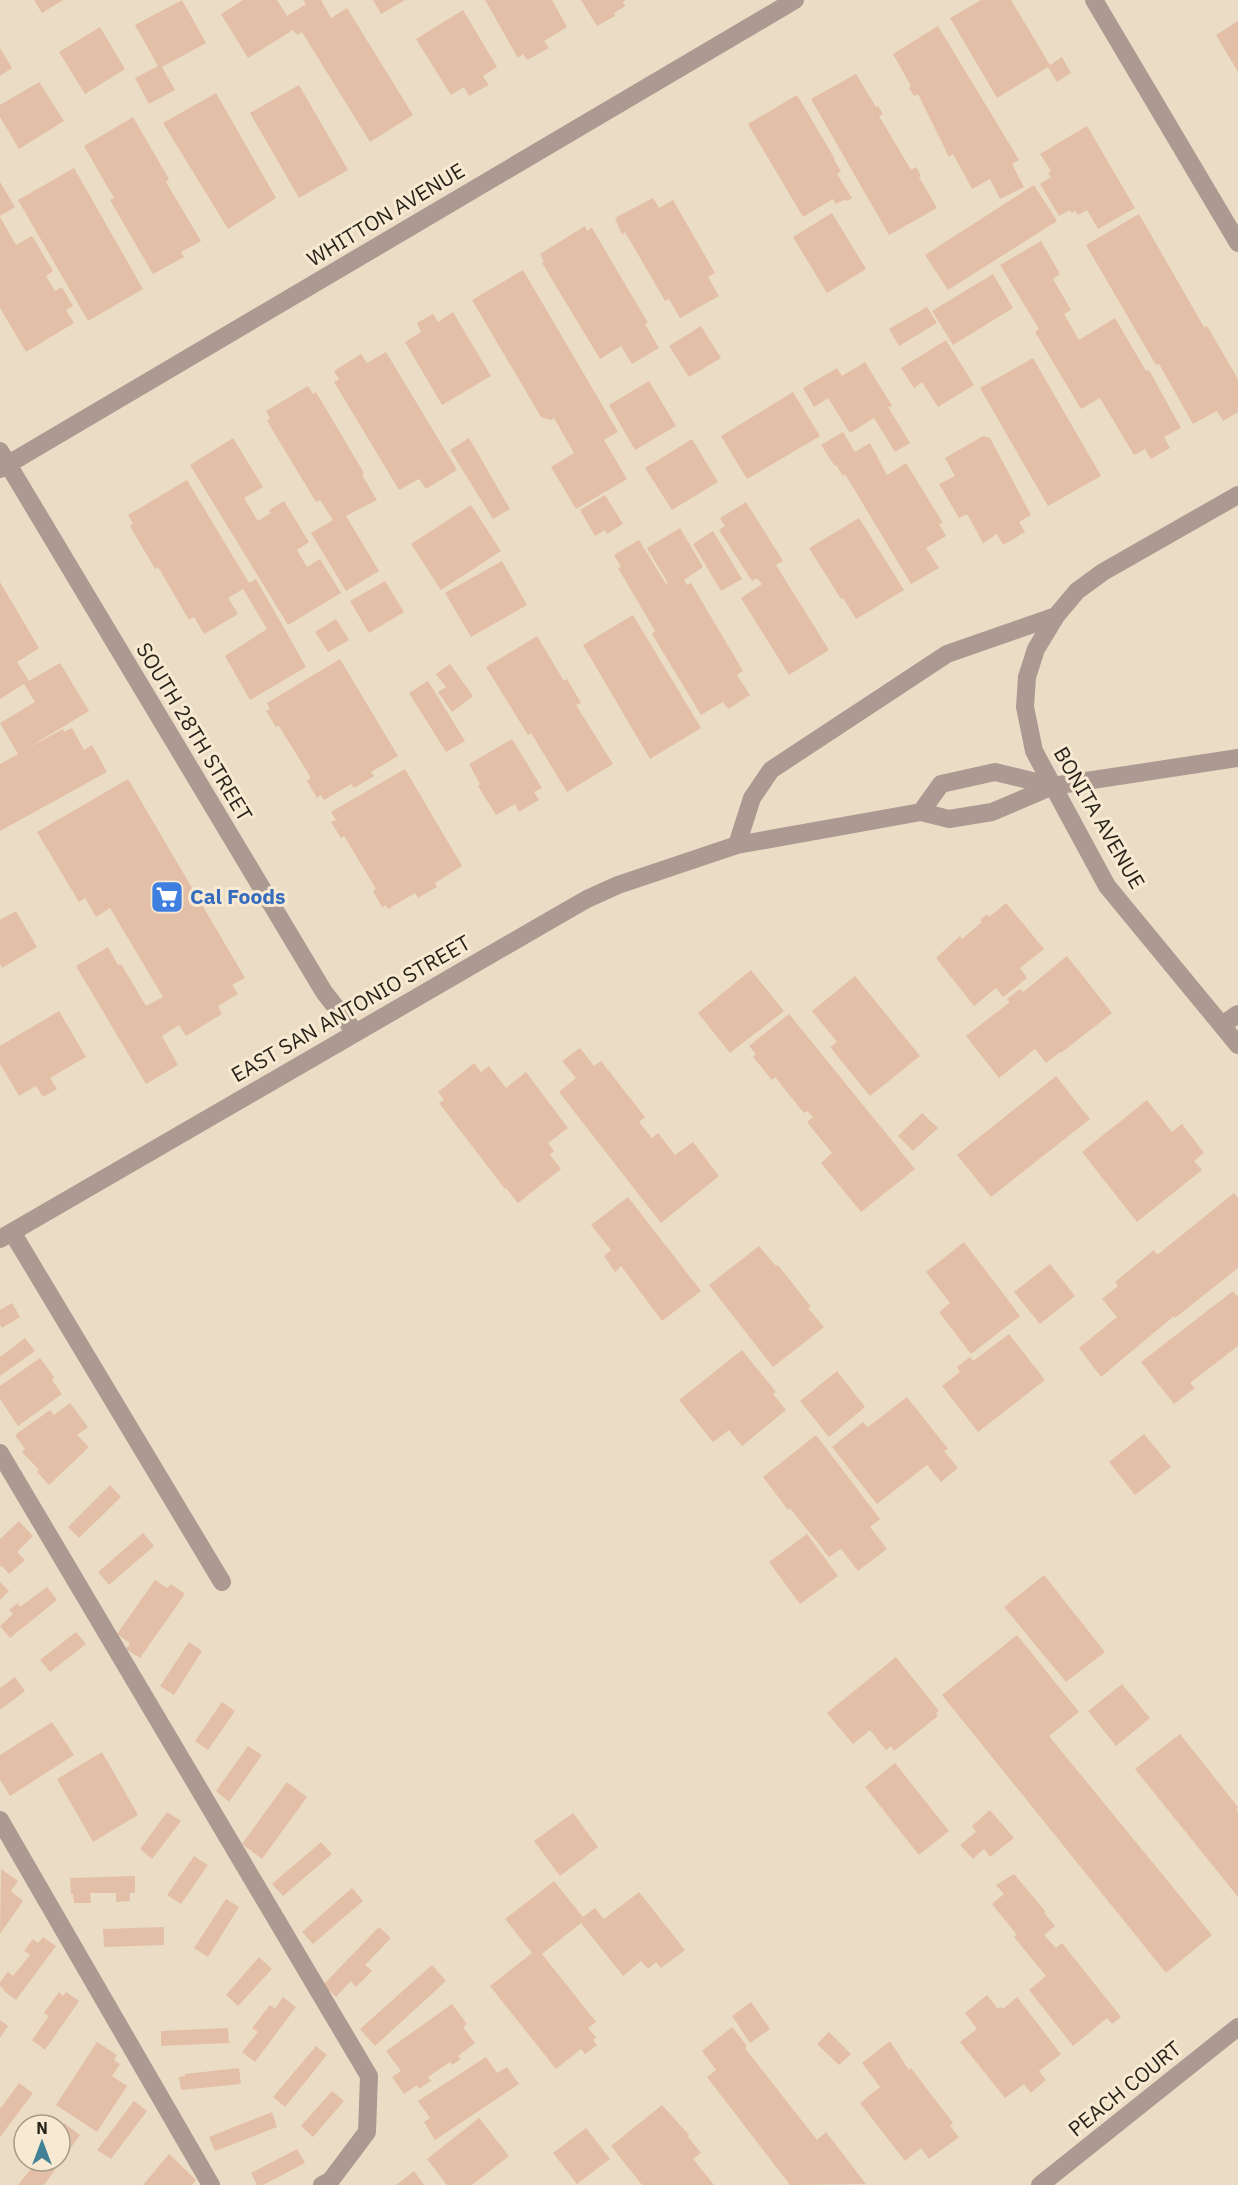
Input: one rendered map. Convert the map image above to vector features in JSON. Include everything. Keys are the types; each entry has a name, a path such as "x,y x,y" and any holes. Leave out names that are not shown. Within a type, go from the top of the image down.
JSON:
{"street":[{"name":"WHITTON AVENUE","path":"2,462 795,0"},
{"path":"1095,0 1238,243"},
{"name":"SOUTH 28TH STREET","path":"2,462 318,981 356,1032"},
{"path":"738,845 752,798 771,770 947,654 1056,616 1077,591 1103,572 1238,495"},
{"name":"BONITA AVENUE","path":"1056,616 1036,649 1027,677 1025,707 1034,750 1107,886 1238,1045"},
{"name":"EAST SAN ANTONIO STREET","path":"6,1236 587,899 618,885 738,845 921,812 949,819 992,812 1053,786 1238,758"},
{"name":"EAST SAN ANTONIO STREET","path":"921,812 940,784 994,772 1053,786"},
{"path":"1222,1025 1238,1014"},
{"path":"6,1236 222,1582"},
{"path":"0,1453 369,2076 367,2132 331,2180 322,2185"},
{"path":"0,1820 211,2185"},
{"name":"PEACH COURT","path":"1040,2185 1238,2027"}],"building":[{"path":"34,0 63,0 42,13"},
{"path":"182,0 206,43 162,67 175,90 149,104 135,78 158,66 135,25"},
{"path":"243,0 277,0 287,16 306,4 303,0 321,0 331,18 347,8 413,115 370,142 302,32 297,35 293,30 248,58 221,14"},
{"path":"373,0 405,0 381,14"},
{"path":"485,0 552,0 567,27 544,41 549,48 527,60 523,54 518,58"},
{"path":"581,0 626,0 623,2 625,6 614,13 615,16 597,26"},
{"path":"981,0 1011,0 1050,65 1062,57 1071,73 1057,82 1048,67 997,98 950,18"},
{"path":"463,10 497,67 483,76 489,85 469,96 464,87 451,95 416,39"},
{"path":"1238,21 1238,72 1216,35"},
{"path":"938,26 1019,160 1012,164 1024,187 1000,199 990,179 972,189 953,154 949,157 918,94 914,96 909,88 911,86 893,54"},
{"path":"100,27 125,69 85,94 59,52"},
{"path":"0,48 12,68 0,76"},
{"path":"856,74 876,107 878,106 883,114 879,116 911,170 916,167 921,176 919,177 937,208 889,235 811,99"},
{"path":"39,82 64,121 19,149 0,117 0,105"},
{"path":"299,85 348,170 299,198 250,113"},
{"path":"216,93 276,198 228,229 163,123"},
{"path":"797,95 835,159 841,171 837,174 852,198 836,204 833,199 803,217 748,124"},
{"path":"133,117 169,179 166,182 201,241 181,252 184,257 153,274 110,200 114,198 84,146"},
{"path":"1087,126 1135,208 1098,229 1087,210 1078,215 1075,211 1072,213 1070,210 1059,216 1040,184 1051,177 1048,173 1051,171 1040,154"},
{"path":"74,168 143,289 88,321 18,200"},
{"path":"0,182 15,207 0,216"},
{"path":"1034,185 1057,221 948,290 925,255"},
{"path":"653,198 659,208 673,200 715,273 708,277 719,296 680,318 669,299 665,301 625,232 622,235 615,218"},
{"path":"832,213 866,269 827,293 793,237"},
{"path":"1139,214 1204,327 1207,326 1238,379 1238,412 1223,421 1217,411 1193,424 1086,245"},
{"path":"0,217 16,245 32,236 53,271 46,276 55,291 62,287 73,306 66,310 74,323 26,352 0,308"},
{"path":"585,226 587,231 592,228 648,323 645,324 659,348 632,364 621,346 600,359 542,263 544,262 540,254"},
{"path":"1041,241 1060,274 1053,279 1071,310 1064,314 1079,340 1115,318 1146,371 1149,370 1181,428 1164,437 1170,448 1151,459 1145,449 1134,455 1100,398 1081,409 1035,332 1039,329 1000,265"},
{"path":"523,270 618,432 604,440 627,479 576,509 551,467 574,453 554,418 551,420 541,417 472,300"},
{"path":"993,274 1013,308 953,345 932,311"},
{"path":"927,307 937,323 899,346 889,329"},
{"path":"453,312 491,376 442,405 405,342 421,332 417,323 433,314 438,322"},
{"path":"701,326 721,358 689,377 669,346"},
{"path":"946,340 974,385 938,407 922,382 914,388 901,368"},
{"path":"386,352 457,470 426,489 419,479 399,490 334,382 339,379 334,371 361,354 367,363"},
{"path":"1033,358 1101,476 1048,506 980,388"},
{"path":"865,362 892,406 888,407 910,443 895,452 874,418 850,433 828,398 814,407 803,388 837,368 842,376"},
{"path":"649,381 676,426 635,450 609,405"},
{"path":"308,386 313,394 316,392 364,473 362,475 377,500 346,516 379,571 346,591 311,533 333,520 320,500 316,502 267,421 270,418 266,411"},
{"path":"793,392 820,436 747,479 721,436"},
{"path":"843,432 855,452 870,443 887,475 906,463 943,523 939,524 946,536 926,548 939,568 911,584 845,474 843,476 821,445"},
{"path":"983,436 990,438 1031,515 1019,522 1025,532 1003,545 997,534 983,543 967,514 959,518 939,484 955,476 945,458"},
{"path":"233,438 263,487 244,498 258,521 271,513 269,510 284,501 309,542 297,550 307,567 320,559 341,593 288,625 190,465"},
{"path":"469,438 510,509 493,519 450,450"},
{"path":"692,439 718,482 672,510 645,468"},
{"path":"187,480 249,583 256,579 306,667 250,700 225,656 267,629 243,589 228,598 238,614 204,634 194,617 189,620 158,567 155,569 130,526 133,523 128,515"},
{"path":"605,495 623,524 607,534 605,530 595,536 580,510"},
{"path":"746,502 783,561 776,565 829,650 789,675 741,598 762,584 757,578 752,581 719,530 725,526 720,518"},
{"path":"471,505 501,551 441,590 411,544"},
{"path":"859,518 904,590 856,619 809,548"},
{"path":"680,528 703,567 684,580 687,585 691,583 743,671 737,675 750,695 728,709 723,702 701,715 652,634 655,631 618,568 621,567 614,555 639,540 666,584 668,583 647,548"},
{"path":"713,531 742,579 721,591 693,544"},
{"path":"502,561 527,605 471,637 445,593"},
{"path":"385,581 404,612 369,633 350,601"},
{"path":"0,582 39,648 17,662 29,681 60,663 89,711 26,749 63,729 64,732 72,728 84,750 92,745 107,772 0,831 0,764 18,754 0,723 35,702 24,684 0,699"},
{"path":"633,615 701,728 650,759 583,645"},
{"path":"336,619 349,640 328,652 315,632"},
{"path":"537,636 564,681 567,679 581,703 576,705 613,764 567,792 531,733 528,735 486,667"},
{"path":"340,659 398,756 371,772 374,776 354,788 351,784 324,800 321,795 317,798 307,781 311,778 279,726 276,727 266,711 270,709 267,703"},
{"path":"450,664 473,696 452,712 438,692 446,687 436,674"},
{"path":"428,681 465,741 446,752 409,693"},
{"path":"512,739 542,788 534,792 539,800 519,812 515,804 496,815 478,786 480,784 469,764"},
{"path":"405,769 462,866 435,883 437,887 418,898 415,893 388,909 386,905 382,907 373,891 376,889 344,836 341,838 331,822 336,820 331,812"},
{"path":"128,779 245,978 232,985 238,994 218,1006 222,1014 186,1036 179,1025 162,1036 178,1065 146,1084 76,966 108,947 146,1006 163,997 110,908 96,917 85,898 79,902 37,832"},
{"path":"1006,903 1044,949 1020,968 1027,978 1003,997 996,988 974,1006 936,958 960,936 962,939 982,922 980,920 987,914 989,917"},
{"path":"16,911 37,947 2,968 0,964 0,920"},
{"path":"1067,956 1112,1013 1046,1063 1035,1049 999,1078 966,1036 1010,1002 1007,999 1020,989 1023,992"},
{"path":"751,970 784,1011 730,1053 698,1013"},
{"path":"855,976 920,1056 870,1096 830,1047 837,1042 812,1011"},
{"path":"59,1011 86,1057 50,1078 57,1089 43,1097 36,1086 19,1096 0,1064 0,1046"},
{"path":"789,1014 915,1169 861,1212 821,1163 832,1153 807,1122 813,1117 807,1111 804,1113 775,1077 772,1080 753,1057 756,1054 749,1046"},
{"path":"580,1048 594,1066 601,1061 645,1117 639,1122 652,1138 658,1133 675,1155 693,1142 719,1176 661,1223 559,1092 576,1078 562,1061"},
{"path":"474,1063 481,1072 489,1066 506,1088 526,1072 568,1128 548,1143 554,1151 550,1155 561,1169 518,1203 439,1103 444,1100 438,1092"},
{"path":"1056,1076 1090,1119 991,1197 957,1155"},
{"path":"1147,1100 1172,1132 1182,1124 1204,1153 1194,1161 1202,1170 1137,1222 1082,1152"},
{"path":"922,1113 938,1128 913,1151 898,1136"},
{"path":"1234,1193 1238,1198 1238,1268 1175,1318 1174,1316 1101,1377 1079,1348 1117,1317 1102,1299 1118,1286 1115,1282 1154,1250 1157,1255"},
{"path":"628,1197 701,1291 662,1321 621,1266 615,1272 604,1256 611,1250 591,1225"},
{"path":"964,1242 1020,1316 971,1354 939,1312 950,1303 926,1272"},
{"path":"759,1246 776,1266 778,1265 824,1327 773,1367 709,1285"},
{"path":"1050,1264 1075,1296 1040,1324 1014,1292"},
{"path":"1233,1291 1238,1297 1238,1346 1190,1383 1195,1388 1174,1404 1141,1362"},
{"path":"12,1303 20,1317 2,1328 0,1310"},
{"path":"1009,1334 1045,1380 978,1432 942,1386 960,1372 957,1367 970,1357 973,1361"},
{"path":"25,1338 35,1351 0,1376 0,1357"},
{"path":"742,1350 776,1392 773,1394 786,1410 742,1446 729,1430 713,1442 679,1400"},
{"path":"40,1358 54,1377 52,1380 62,1394 18,1426 0,1399 0,1386"},
{"path":"837,1371 865,1407 829,1437 800,1401"},
{"path":"907,1397 948,1449 944,1451 958,1468 941,1482 927,1465 877,1504 832,1447 863,1422 868,1427"},
{"path":"70,1403 88,1427 77,1435 89,1447 49,1485 22,1452 25,1449 15,1435 50,1410 54,1415"},
{"path":"1144,1434 1171,1467 1135,1495 1109,1462"},
{"path":"816,1435 880,1519 870,1527 887,1549 858,1571 841,1549 829,1557 763,1477"},
{"path":"110,1485 121,1497 79,1538 68,1527"},
{"path":"19,1521 33,1536 17,1552 25,1560 9,1574 2,1566 0,1567 0,1539"},
{"path":"143,1533 154,1546 109,1585 98,1572"},
{"path":"807,1534 838,1576 800,1604 769,1562"},
{"path":"1044,1575 1105,1652 1066,1682 1004,1607"},
{"path":"155,1580 167,1588 171,1584 185,1594 140,1658 126,1649 130,1643 117,1634"},
{"path":"0,1582 9,1591 0,1600"},
{"path":"47,1587 57,1600 10,1638 0,1626 13,1614 9,1610 18,1603 20,1607"},
{"path":"76,1632 86,1644 50,1672 40,1660"},
{"path":"1017,1635 1079,1712 1049,1736 1212,1935 1166,1973 942,1695"},
{"path":"189,1642 202,1651 174,1695 160,1686"},
{"path":"896,1657 939,1711 936,1713 938,1716 894,1751 891,1746 886,1750 870,1730 853,1744 827,1713"},
{"path":"15,1677 25,1691 0,1710 0,1688"},
{"path":"1122,1684 1150,1718 1116,1746 1088,1711"},
{"path":"222,1702 235,1711 208,1750 195,1741"},
{"path":"52,1722 74,1755 10,1796 0,1780 0,1755"},
{"path":"1180,1734 1238,1807 1236,1809 1238,1812 1238,1897 1135,1769"},
{"path":"248,1746 262,1755 229,1802 216,1791"},
{"path":"102,1752 138,1815 93,1842 57,1779"},
{"path":"895,1763 949,1831 919,1855 865,1787"},
{"path":"287,1782 307,1797 262,1859 242,1844"},
{"path":"990,1810 1014,1838 990,1857 984,1849 973,1859 960,1845 976,1832 972,1826"},
{"path":"167,1812 181,1821 152,1859 140,1849"},
{"path":"573,1813 598,1847 560,1876 534,1841"},
{"path":"321,1842 332,1854 283,1896 272,1884"},
{"path":"194,1856 208,1865 181,1904 167,1895"},
{"path":"1,1869 18,1881 11,1891 23,1901 0,1934"},
{"path":"1014,1874 1055,1926 1044,1935 1056,1948 1062,1943 1121,2017 1112,2024 1107,2018 1073,2046 1029,1990 1046,1976 1014,1937 1017,1935 992,1904 1004,1894 996,1885"},
{"path":"135,1876 135,1893 130,1893 130,1901 116,1902 116,1893 90,1893 91,1903 74,1903 70,1878"},
{"path":"554,1881 583,1917 595,1908 604,1919 639,1892 685,1950 661,1968 656,1962 648,1969 641,1961 623,1976 581,1923 542,1954 596,2022 588,2028 596,2037 593,2040 597,2045 585,2054 581,2049 556,2069 490,1986 532,1953 505,1919"},
{"path":"352,1888 363,1901 313,1944 302,1932"},
{"path":"226,1899 239,1907 208,1957 194,1948"},
{"path":"164,1927 164,1945 104,1947 103,1929"},
{"path":"379,1927 391,1938 365,1965 372,1971 356,1987 351,1981 336,1997 323,1985"},
{"path":"43,1937 56,1946 16,2000 3,1990 0,1982 8,1972 13,1976 30,1955 24,1951 33,1939 38,1943"},
{"path":"259,1957 272,1969 238,2006 226,1995"},
{"path":"432,1965 446,1981 375,2046 360,2029"},
{"path":"59,1992 63,1996 66,1992 79,2001 45,2050 32,2040 49,2016 44,2013"},
{"path":"987,1995 998,2009 1001,2007 1003,2009 1017,1997 1061,2054 1039,2071 1046,2080 1031,2093 1024,2084 1005,2098 960,2042 977,2029 965,2013"},
{"path":"283,1997 296,2007 255,2062 242,2052 258,2032 252,2028 270,2005 275,2009"},
{"path":"751,2002 770,2029 750,2043 732,2016"},
{"path":"452,2004 467,2024 463,2027 475,2043 458,2056 461,2059 452,2065 450,2062 428,2077 431,2081 419,2089 417,2085 404,2094 392,2077 401,2071 386,2051"},
{"path":"0,2020 8,2026 0,2038"},
{"path":"732,2027 747,2046 745,2048 817,2140 826,2132 866,2184 790,2185 707,2077 716,2070 702,2051"},
{"path":"228,2028 229,2043 161,2046 161,2031"},
{"path":"829,2032 851,2054 839,2065 817,2044"},
{"path":"890,2041 909,2070 911,2068 953,2123 950,2126 959,2137 929,2159 921,2148 905,2161 860,2103 880,2087 862,2063"},
{"path":"97,2042 117,2055 114,2060 120,2064 112,2076 127,2086 97,2132 72,2116 72,2113 56,2105"},
{"path":"316,2046 327,2055 285,2107 273,2097"},
{"path":"486,2057 497,2073 507,2067 519,2084 435,2140 424,2122 430,2118 418,2101"},
{"path":"239,2068 241,2084 181,2090 179,2077 185,2074"},
{"path":"19,2083 33,2093 18,2113 12,2113 12,2121 0,2137 0,2109"},
{"path":"332,2091 344,2101 313,2137 301,2126"},
{"path":"134,2101 147,2111 111,2159 97,2150"},
{"path":"662,2105 689,2135 688,2137 701,2153 693,2159 714,2185 642,2185 611,2146"},
{"path":"272,2112 277,2127 215,2151 209,2137"},
{"path":"479,2118 509,2156 472,2185 447,2185 427,2159"},
{"path":"586,2128 610,2159 577,2184 553,2153"},
{"path":"72,2129 80,2135 72,2146"},
{"path":"297,2149 305,2163 263,2185 257,2185 251,2173"},
{"path":"169,2154 196,2180 192,2185 143,2185"},
{"path":"414,2171 424,2185 396,2185"},
{"path":"28,2173 53,2173 44,2185 18,2185"}],"place":[{"name":"Cal Foods","path":"167,897"}]}
